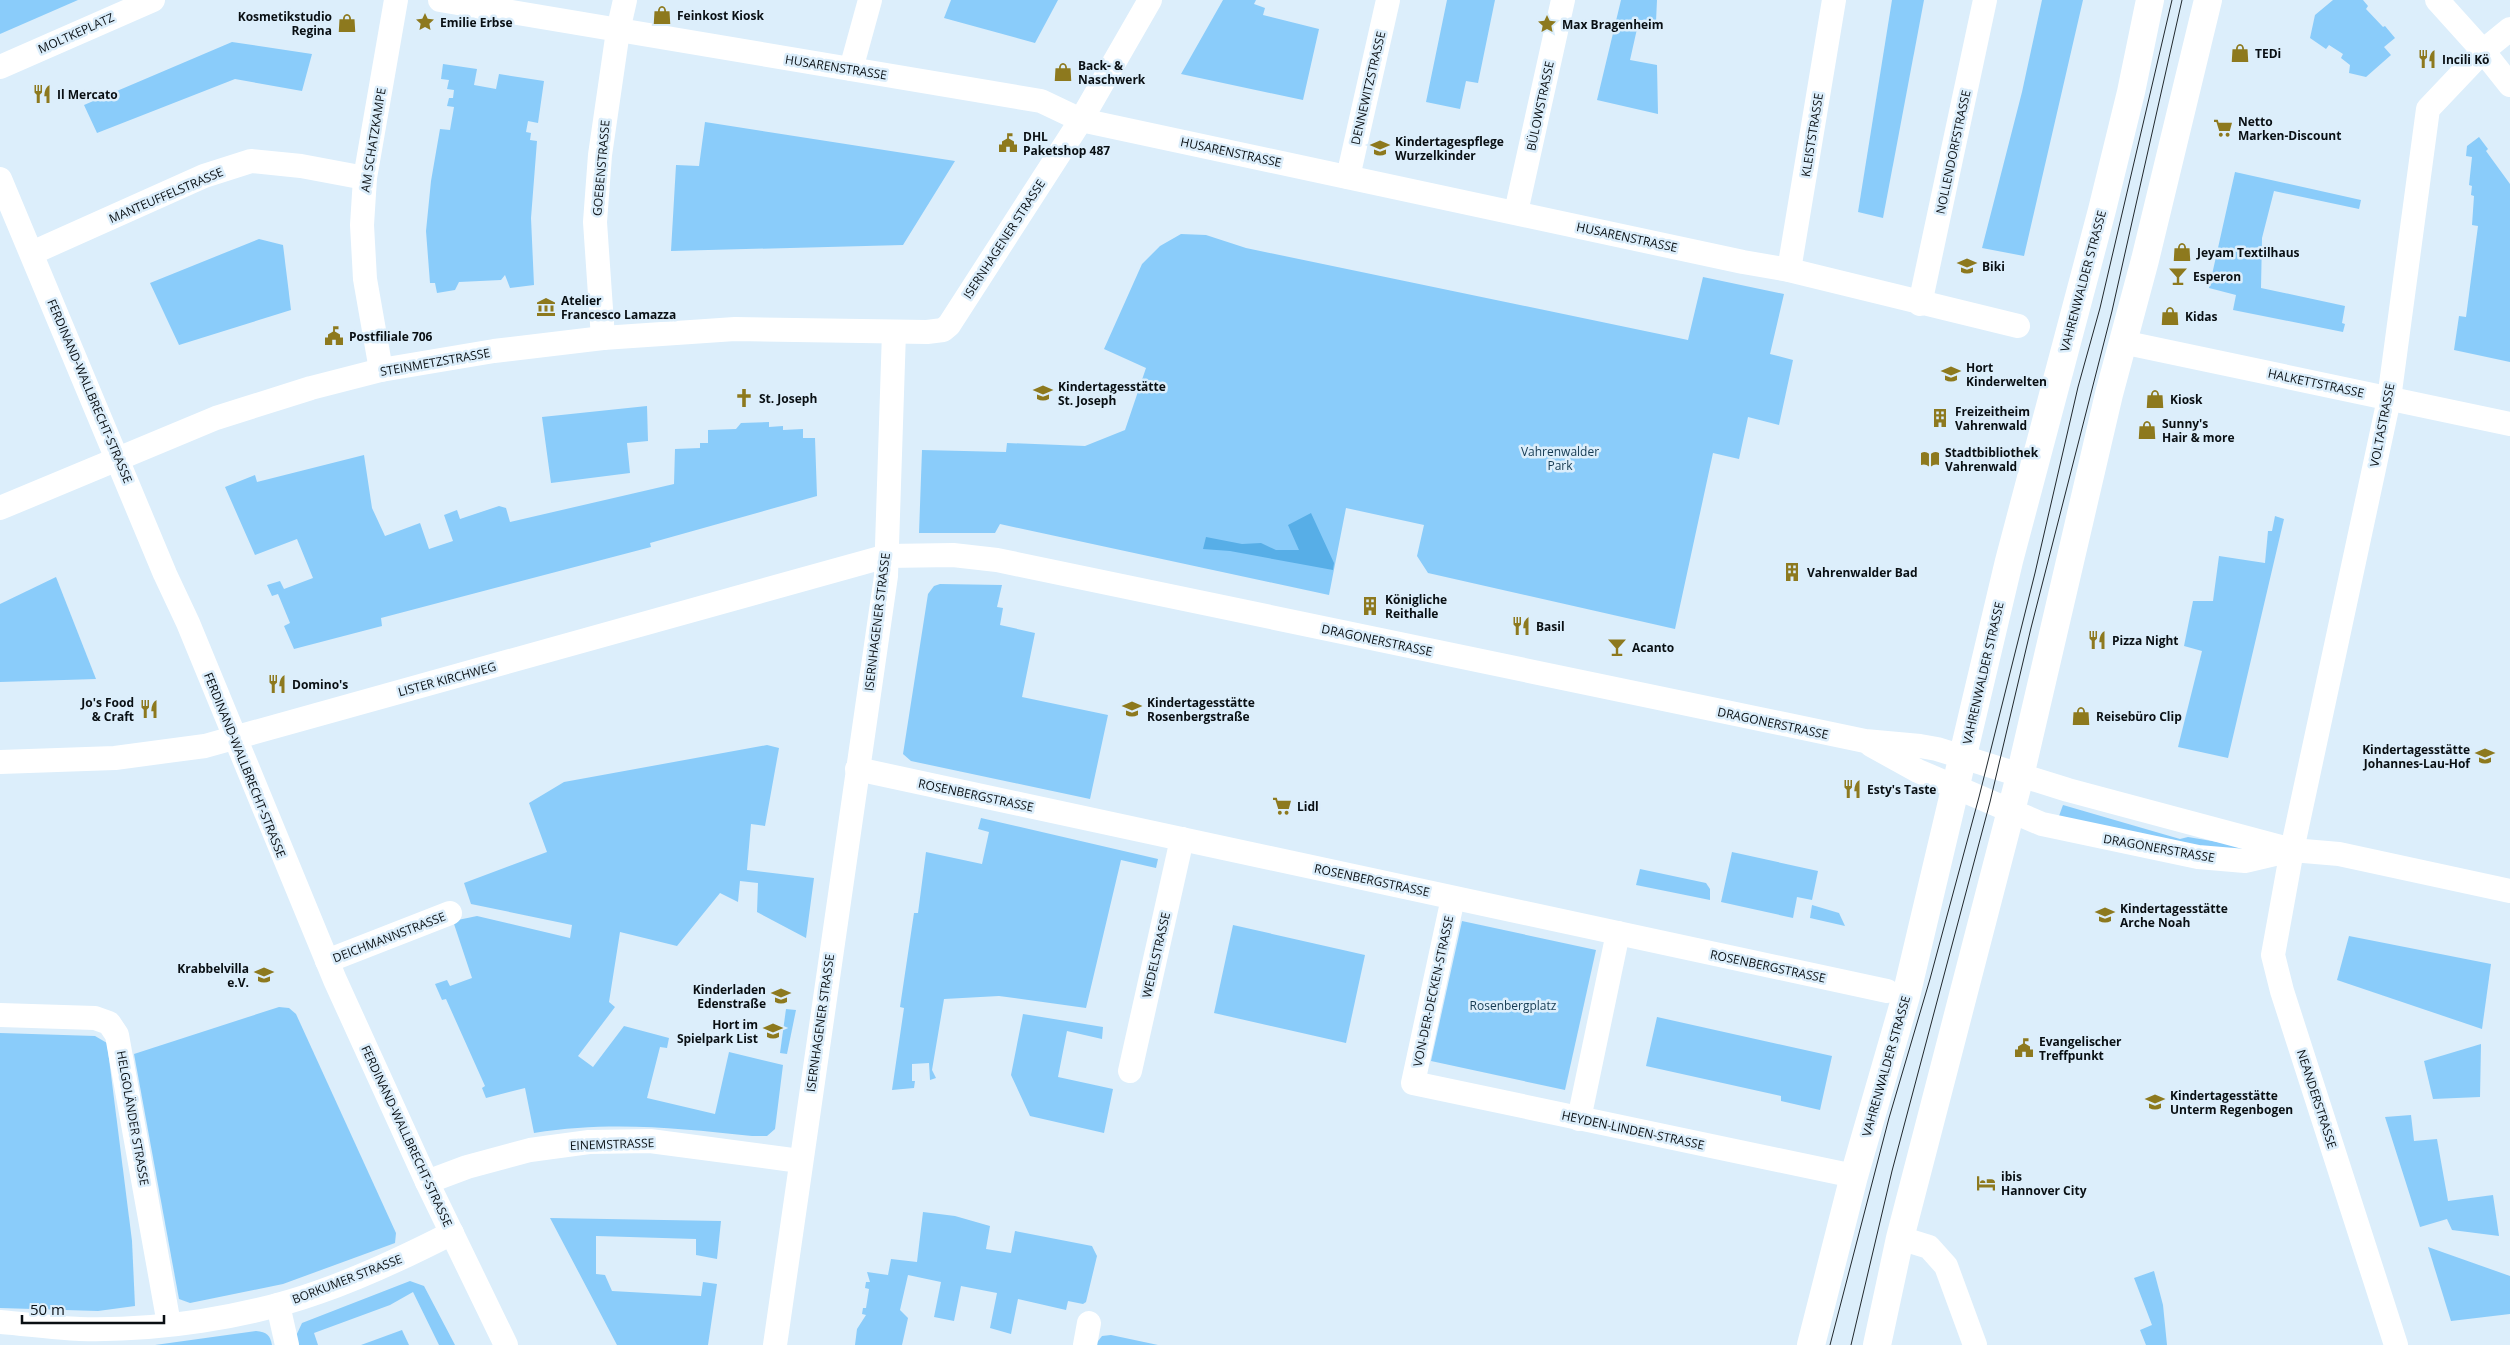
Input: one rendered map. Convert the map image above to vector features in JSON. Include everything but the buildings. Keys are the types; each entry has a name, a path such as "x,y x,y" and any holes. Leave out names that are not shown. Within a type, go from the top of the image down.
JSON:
{"main road":[{"name":"VAHRENWALDER STRASSE","path":"1811,1345 1854,1176 1906,996 1964,758 2009,560 2124,119 2150,0"},
{"path":"1877,1345 1900,1238 2020,776 2122,342 2145,260 2208,0"}],"street":[{"name":"MOLTKEPLATZ","path":"0,67 153,0"},
{"name":"AM SCHATZKAMPE","path":"381,370 364,279 362,225 365,178 396,0"},
{"name":"HUSARENSTRASSE","path":"440,0 1040,101 1081,120 1743,262 1789,270 1920,304 2018,326"},
{"name":"GOEBENSTRASSE","path":"603,338 595,222 600,155 618,31 625,0"},
{"path":"851,69 870,0"},
{"name":"ISERNHAGENER STRASSE","path":"775,1345 887,556 894,332 935,332 949,325 1081,120 1150,0"},
{"name":"DENNEWITZSTRASSE","path":"1348,176 1388,0"},
{"name":"BÜLOWSTRASSE","path":"1516,212 1563,0"},
{"name":"KLEISTSTRASSE","path":"1789,270 1834,0"},
{"name":"NOLLENDORFSTRASSE","path":"1920,304 1985,0"},
{"path":"2437,0 2483,51 2510,86"},
{"name":"VOLTASTRASSE","path":"2292,850 2389,399 2428,109 2483,51 2510,29"},
{"name":"MANTEUFFELSTRASSE","path":"32,253 204,176 251,161 301,166 365,178"},
{"name":"FERDINAND-WALLBRECHT-STRASSE","path":"0,179 188,623 327,962 427,1182 506,1345"},
{"name":"STEINMETZSTRASSE","path":"0,508 216,418 311,388 381,370 494,351 603,338 735,329 894,332"},
{"name":"HALKETTSTRASSE","path":"2122,342 2510,424"},
{"name":"DRAGONERSTRASSE","path":"887,556 953,555 997,560 1865,741 1920,746 2068,790 2292,850 2339,854 2510,891"},
{"name":"LISTER KIRCHWEG","path":"0,762 114,758 205,746 233,736 536,655 887,556"},
{"name":"DRAGONERSTRASSE","path":"1865,741 1918,771 2042,824 2198,857 2245,861 2292,850"},
{"name":"ROSENBERGSTRASSE","path":"857,769 1879,990"},
{"name":"WEDELSTRASSE","path":"1130,1071 1182,839"},
{"name":"NEANDERSTRASSE","path":"2292,850 2273,955 2282,992 2396,1345"},
{"name":"VON-DER-DECKEN-STRASSE","path":"1413,1083 1453,898"},
{"name":"DEICHMANNSTRASSE","path":"327,962 450,913"},
{"path":"1578,1119 1618,933"},
{"name":"HELGOLÄNDER STRASSE","path":"0,1015 95,1018 109,1023 117,1035 170,1324"},
{"name":"HEYDEN-LINDEN-STRASSE","path":"1413,1083 1854,1176"},
{"name":"EINEMSTRASSE","path":"427,1182 467,1167 530,1150 589,1142 650,1141 800,1161"},
{"name":"BORKUMER STRASSE","path":"0,1322 78,1337 124,1328 221,1317 278,1305 320,1292 452,1234"},
{"path":"1900,1238 1929,1248 1946,1266 1975,1345"},
{"path":"278,1305 287,1345"}],"green space":[{"path":"0,0 78,0 0,34"},
{"path":"951,0 1058,0 1035,43 944,18"},
{"path":"1223,0 1256,0 1254,4 1265,8 1263,15 1319,29 1303,100 1181,74"},
{"path":"1447,0 1495,0 1478,83 1466,81 1460,109 1426,102"},
{"path":"1621,0 1657,0 1656,22 1639,20 1630,60 1657,65 1658,114 1597,100"},
{"path":"1892,0 1924,0 1883,218 1858,212"},
{"path":"2042,0 2083,0 2024,256 1982,248 2022,92"},
{"path":"2333,0 2363,0 2368,6 2366,9 2395,38 2384,47 2391,55 2366,77 2349,73 2350,65 2341,58 2343,54 2329,45 2326,49 2310,38 2315,15"},
{"path":"232,42 312,54 302,91 235,79 97,133 84,105"},
{"path":"443,64 477,69 474,85 496,89 499,74 544,81 538,123 528,121 526,132 531,133 530,140 537,141 531,218 534,285 510,288 505,275 501,280 459,282 455,290 437,293 435,283 430,283 426,231 431,181 440,129 450,130 454,107 447,106 449,98 453,98 454,90 447,89 449,80 441,79"},
{"path":"705,122 955,161 903,245 671,251 676,165 699,166"},
{"path":"2479,137 2488,149 2486,151 2510,184 2510,362 2454,350 2459,316 2466,317 2478,226 2472,225 2474,196 2471,195 2472,186 2469,185 2472,157 2466,156 2467,146"},
{"path":"2235,172 2361,200 2359,209 2274,191 2262,238 2261,288 2345,306 2342,323 2345,324 2343,332 2233,310 2236,295 2209,288"},
{"name":"Vahrenwalder Park","path":"1181,234 1206,235 1246,248 1688,340 1703,277 1784,294 1770,354 1793,360 1779,425 1748,417 1739,459 1713,453 1675,629 1428,573 1417,556 1424,525 1346,508 1329,595 1000,524 995,533 919,533 922,450 1006,452 1007,443 1085,446 1125,430 1146,368 1104,349 1142,264 1160,246"},
{"path":"259,239 283,245 291,310 179,345 150,283"},
{"path":"647,406 648,441 627,443 630,473 551,483 542,417"},
{"path":"769,422 769,427 783,426 783,430 803,429 803,438 815,438 817,496 650,543 651,547 381,618 382,626 294,649 284,626 290,623 278,594 272,596 267,585 280,581 284,589 313,578 297,539 255,555 225,487 255,475 257,482 364,455 372,508 385,536 420,523 429,549 453,541 444,515 457,510 460,519 499,506 506,508 510,522 674,484 675,449 700,448 700,443 708,443 708,430 736,429 741,423"},
{"path":"2275,516 2284,519 2228,758 2178,747 2202,651 2184,646 2193,601 2213,601 2219,556 2265,563 2268,531 2272,531"},
{"path":"56,577 96,679 0,682 0,604"},
{"path":"940,584 1002,585 997,607 1003,608 1000,625 1035,633 1022,697 1108,715 1090,799 911,761 903,754 928,594 934,586"},
{"path":"767,745 779,748 765,826 751,824 747,870 814,878 806,938 757,912 758,883 740,881 738,902 720,893 677,946 620,932 609,1002 615,1007 578,1056 593,1067 624,1026 669,1038 667,1048 660,1047 647,1098 715,1114 729,1052 783,1065 775,1129 767,1136 643,1127 590,1127 534,1133 525,1088 486,1098 482,1088 485,1086 446,999 442,1000 435,984 447,980 450,986 472,978 453,921 477,916 570,938 572,925 471,904 464,883 547,852 529,803 564,782"},
{"path":"2063,805 2180,839 2188,837 2247,847 2247,851 2183,845 2059,816"},
{"path":"981,818 1158,859 1156,868 1121,860 1086,1008 999,996 944,999 932,1070 936,1078 930,1080 929,1063 912,1064 912,1081 915,1081 914,1088 892,1090 904,1008 900,1007 914,913 918,913 926,852 982,864 989,832 978,829"},
{"path":"1732,852 1818,871 1812,900 1797,897 1793,918 1721,902"},
{"path":"1640,869 1706,883 1710,889 1710,900 1636,885"},
{"path":"1812,905 1839,913 1845,926 1810,918"},
{"name":"Rosenbergplatz","path":"1462,921 1596,950 1565,1090 1431,1061"},
{"path":"1233,925 1365,955 1346,1043 1214,1013"},
{"path":"2349,936 2491,964 2482,1029 2337,980"},
{"path":"279,1007 289,1008 296,1014 396,1233 395,1243 283,1284 190,1303 179,1299 134,1054"},
{"path":"786,1009 796,1010 787,1054 780,1053"},
{"path":"1023,1014 1103,1027 1102,1039 1067,1031 1058,1077 1113,1089 1104,1133 1030,1116 1011,1075"},
{"path":"1657,1017 1832,1056 1820,1110 1781,1101 1781,1096 1646,1066"},
{"path":"0,1033 95,1036 107,1043 132,1241 135,1306 98,1311 0,1308"},
{"path":"2481,1044 2480,1097 2433,1099 2424,1061"},
{"path":"2411,1115 2414,1141 2437,1139 2448,1201 2493,1195 2499,1236 2452,1230 2447,1219 2420,1227 2385,1117"},
{"path":"923,1212 955,1216 990,1226 986,1249 1011,1253 1015,1231 1092,1246 1097,1256 1086,1302 1083,1304 1068,1301 1066,1310 1018,1299 1011,1334 990,1328 997,1293 961,1286 954,1321 934,1317 941,1282 908,1275 900,1310 908,1318 902,1345 855,1345 857,1329 866,1315 862,1314 863,1308 866,1308 869,1289 865,1288 866,1282 870,1282 867,1272 888,1275 891,1259 917,1262"},
{"path":"550,1218 721,1221 717,1259 696,1255 696,1239 596,1236 596,1274 605,1275 612,1291 701,1296 703,1282 717,1284 708,1345 617,1345"},
{"path":"2428,1247 2510,1276 2510,1314 2451,1321"},
{"path":"2154,1271 2163,1305 2167,1345 2146,1345 2140,1330 2152,1325 2134,1278"},
{"path":"410,1281 424,1286 455,1345 439,1345 413,1292 390,1305 314,1333 318,1345 296,1345 295,1338 302,1323"},
{"path":"402,1330 409,1345 361,1345"},
{"path":"256,1331 267,1335 272,1345 155,1345"},
{"path":"1111,1335 1158,1345 1095,1345 1102,1336"}],"shaded area":[{"path":"1311,513 1334,563 1333,570 1230,551 1203,549 1206,537 1242,544 1261,543 1276,550 1299,550 1288,525"}],"tram line":[{"path":"1830,1345 1889,1118 1930,979 1979,797 2035,573 2078,387 2100,308 2172,0"},
{"path":"1851,1345 1892,1171 1990,802 2031,628 2112,311 2182,0"}],"place":[{"name":"Feinkost Kiosk","path":"662,15"},
{"name":"Emilie Erbse","path":"425,22"},
{"name":"Kosmetikstudio Regina","path":"347,23"},
{"name":"Max Bragenheim","path":"1547,24"},
{"name":"TEDi","path":"2240,53"},
{"name":"Incili Kö","path":"2427,59"},
{"name":"Back- & Naschwerk","path":"1063,72"},
{"name":"Il Mercato","path":"42,94"},
{"name":"Netto Marken-Discount","path":"2223,128"},
{"name":"DHL Paketshop 487","path":"1008,143"},
{"name":"Kindertagespflege Wurzelkinder","path":"1380,148"},
{"name":"Jeyam Textilhaus","path":"2182,252"},
{"name":"Biki","path":"1967,266"},
{"name":"Esperon","path":"2178,276"},
{"name":"Atelier Francesco Lamazza","path":"546,307"},
{"name":"Kidas","path":"2170,316"},
{"name":"Postfiliale 706","path":"334,336"},
{"name":"Hort Kinderwelten","path":"1951,374"},
{"name":"Kindertagesstätte St. Joseph","path":"1043,393"},
{"name":"St. Joseph","path":"744,398"},
{"name":"Kiosk","path":"2155,399"},
{"name":"Freizeitheim Vahrenwald","path":"1940,418"},
{"name":"Sunny's Hair & more","path":"2147,430"},
{"name":"Stadtbibliothek Vahrenwald","path":"1930,459"},
{"name":"Vahrenwalder Bad","path":"1792,572"},
{"name":"Königliche Reithalle","path":"1370,606"},
{"name":"Basil","path":"1521,626"},
{"name":"Pizza Night","path":"2097,640"},
{"name":"Acanto","path":"1617,647"},
{"name":"Domino's","path":"277,684"},
{"name":"Jo's Food & Craft","path":"149,709"},
{"name":"Kindertagesstätte Rosenbergstraße","path":"1132,709"},
{"name":"Reisebüro Clip","path":"2081,716"},
{"name":"Kindertagesstätte Johannes-Lau-Hof","path":"2485,756"},
{"name":"Esty's Taste","path":"1852,789"},
{"name":"Lidl","path":"1282,806"},
{"name":"Kindertagesstätte Arche Noah","path":"2105,915"},
{"name":"Krabbelvilla e.V.","path":"264,975"},
{"name":"Kinderladen Edenstraße","path":"781,996"},
{"name":"Hort im Spielpark List","path":"773,1031"},
{"name":"Evangelischer Treffpunkt","path":"2024,1048"},
{"name":"Kindertagesstätte Unterm Regenbogen","path":"2155,1102"},
{"name":"ibis Hannover City","path":"1986,1183"}]}
